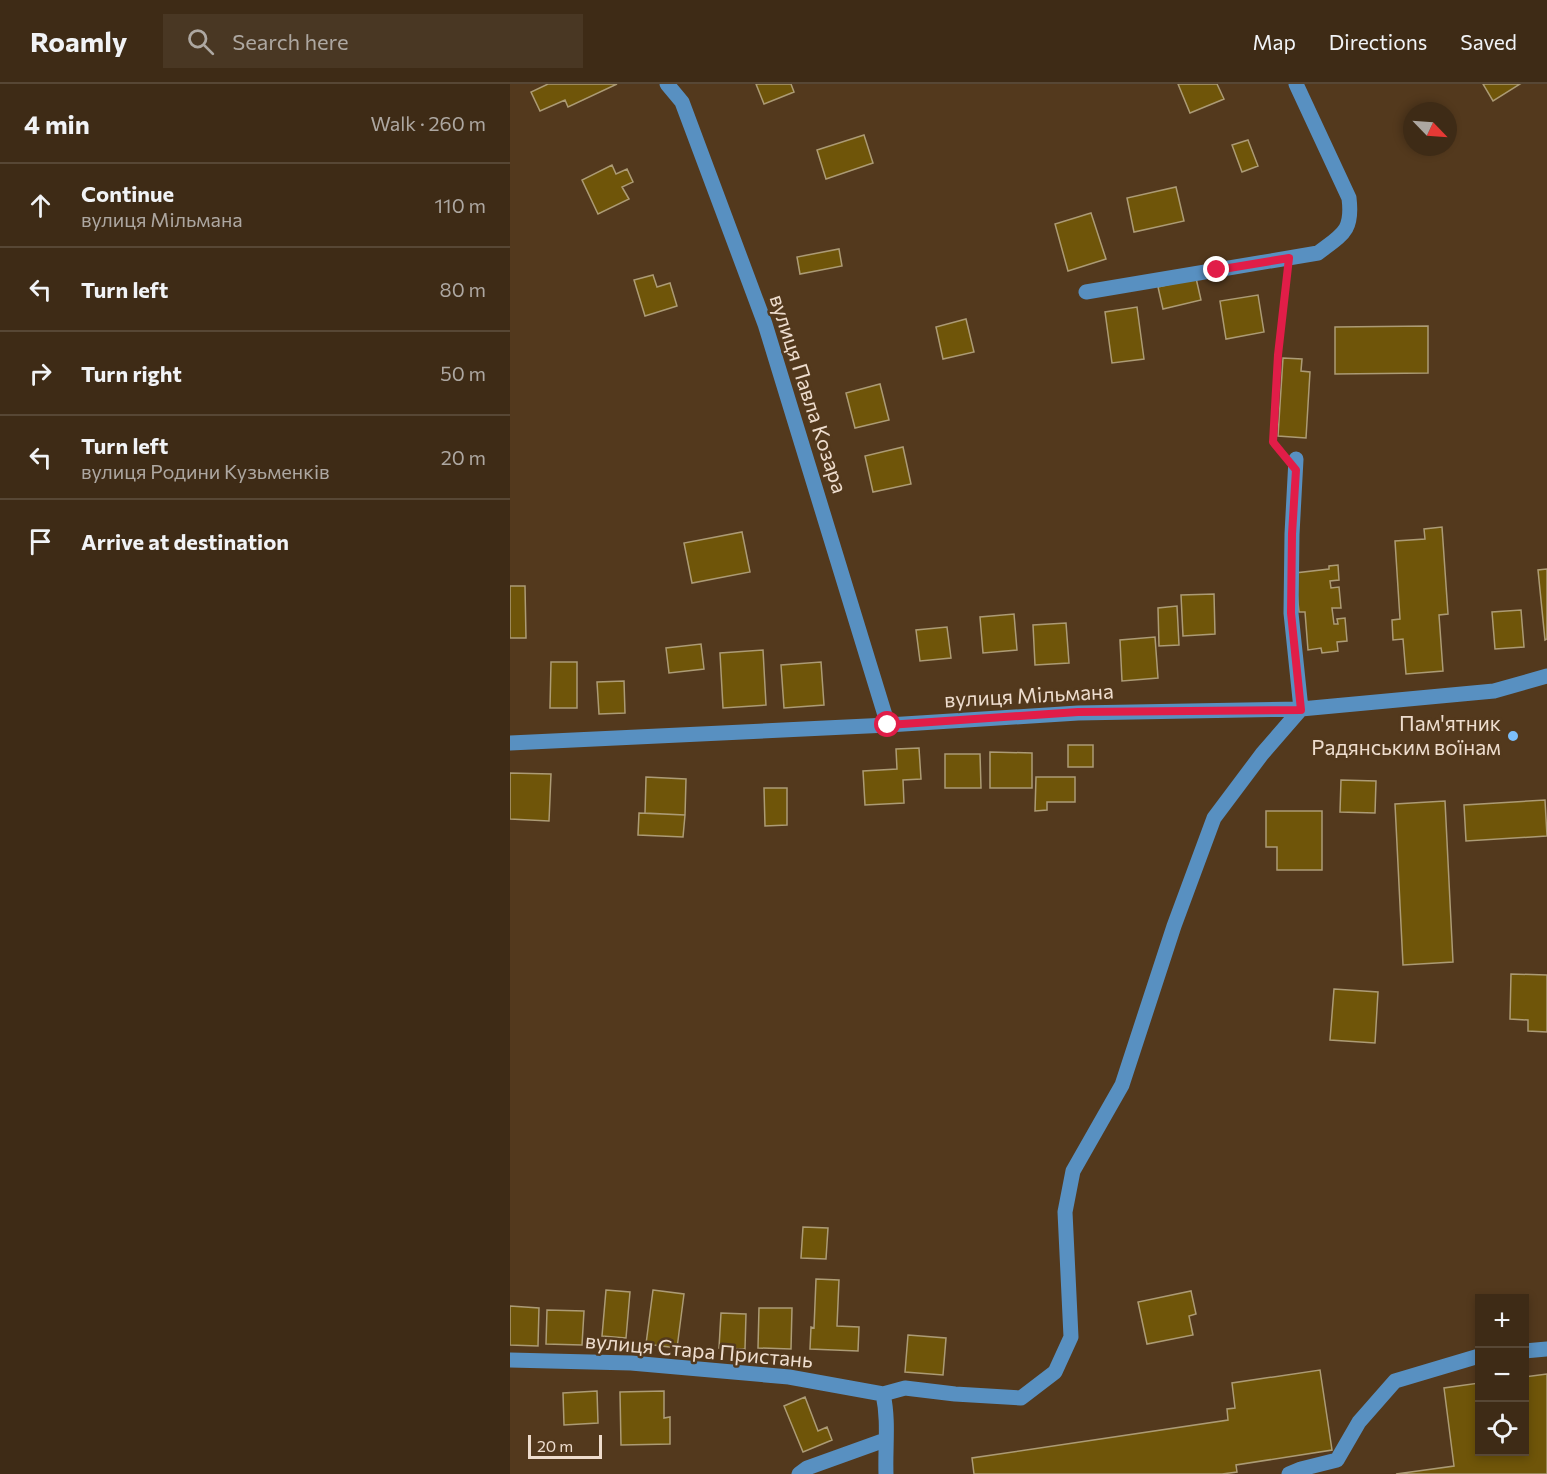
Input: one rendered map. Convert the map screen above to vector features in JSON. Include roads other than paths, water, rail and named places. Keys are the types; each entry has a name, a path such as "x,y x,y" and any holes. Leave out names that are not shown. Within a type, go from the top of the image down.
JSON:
{"street":[{"name":"вулиця Павла Козара","path":"667,84 682,102 765,324 888,725"},
{"path":"1086,292 1318,253 1344,233 1351,216 1348,198 1296,84"},
{"path":"886,1474 885,1440 888,1415 883,1394 905,1388 1021,1398 1055,1372 1071,1337 1065,1212 1073,1171 1122,1085 1174,926 1214,818 1262,754 1301,710 1291,613 1296,464"},
{"name":"вулиця Мільмана","path":"510,743 888,725 1078,712 1301,710 1494,691 1547,676"},
{"path":"1529,1351 1547,1349"},
{"path":"1297,1472 1337,1460 1359,1422 1395,1381 1475,1357"},
{"name":"вулиця Стара Пристань","path":"510,1360 631,1363 789,1377 883,1394"},
{"path":"799,1474 807,1468 885,1440"}],"place":[{"name":"Пам'ятник Радянським воїнам","path":"1513,736"}]}
